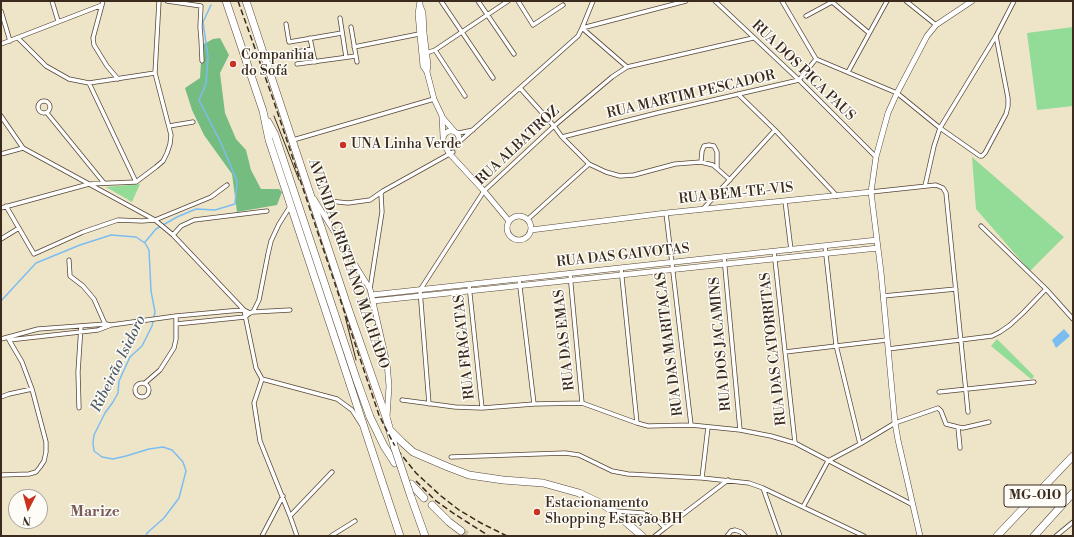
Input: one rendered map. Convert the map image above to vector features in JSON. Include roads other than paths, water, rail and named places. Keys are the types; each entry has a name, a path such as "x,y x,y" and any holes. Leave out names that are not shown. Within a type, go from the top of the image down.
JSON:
{"highway":[{"path":"226,1 263,111 269,140 400,536"},
{"name":"AVENIDA CRISTIANO MACHADO","path":"246,1 348,308 390,429 424,536"},
{"path":"263,111 275,135 370,417 384,446 395,463"},
{"path":"390,429 413,452 469,475 503,480 543,483 579,493 602,504 642,536"},
{"name":"MG-010","path":"997,536 1073,456"},
{"path":"412,484 424,498"},
{"name":"MG-010","path":"1034,536 1073,493"},
{"path":"432,506 461,531"}],"street":[{"path":"52,1 58,21"},
{"path":"1,208 89,184 136,182 163,161 170,144 171,135 156,73 159,1"},
{"path":"167,1 201,6 200,27 202,61"},
{"path":"441,1 493,78"},
{"path":"478,1 514,54"},
{"path":"426,53 435,50 508,1"},
{"path":"518,1 533,25 564,2"},
{"path":"329,201 348,203 370,200 382,191 454,150 578,36 593,1"},
{"path":"582,28 686,1"},
{"name":"RUA DOS PICA PAUS","path":"715,1 799,80 876,157"},
{"path":"782,1 816,60 897,93 940,128 977,155 982,156 986,153 1006,114 1008,106 1008,98 996,36"},
{"path":"848,72 887,1"},
{"path":"906,1 936,25"},
{"path":"920,536 898,440 871,192 876,157 888,113 927,36 936,25 972,1"},
{"path":"925,186 934,146 940,128 996,36 1014,1"},
{"path":"420,2 418,14 423,66 427,72 434,99 442,116 459,138 454,150"},
{"path":"420,2 423,13 428,65 427,72"},
{"path":"806,16 831,2 869,33"},
{"path":"1,44 102,3"},
{"path":"102,3 93,38 94,45 107,66 118,79"},
{"path":"1,11 10,41"},
{"path":"340,18 346,58"},
{"path":"286,24 289,42 342,33"},
{"path":"350,27 357,62"},
{"path":"582,28 627,67"},
{"path":"354,47 419,34"},
{"path":"18,38 46,66 69,79 89,84 156,73"},
{"path":"310,38 315,62"},
{"name":"RUA ALBATROZ","path":"420,293 484,191 554,126 612,77 627,67 753,38"},
{"path":"292,53 312,49"},
{"path":"435,50 465,96"},
{"path":"298,64 356,56"},
{"path":"799,80 816,60"},
{"name":"RUA MARTIM PESCADOR","path":"562,138 657,113 799,80"},
{"path":"89,84 136,182"},
{"path":"520,88 554,126 562,138 589,164 606,172 620,176 634,175 675,164 701,162 717,168 730,180"},
{"path":"738,94 775,130 837,196"},
{"path":"293,140 434,99"},
{"path":"47,113 104,183"},
{"path":"1,116 23,148 161,224 244,310 251,313 290,310"},
{"path":"442,116 443,137 446,148 454,150"},
{"path":"169,126 193,122"},
{"path":"443,137 448,132 459,133 474,130"},
{"path":"703,210 775,130"},
{"path":"445,145 454,150 484,191 509,221"},
{"path":"701,162 704,146 714,146 717,152 717,168"},
{"path":"1,154 23,148"},
{"path":"527,220 589,164"},
{"path":"6,206 34,254 83,232 118,220 155,220 211,197 228,185"},
{"name":"RUA BEM-TE-VIS","path":"531,230 666,213 936,185 943,188 946,193 956,289"},
{"path":"371,292 382,212 382,191"},
{"path":"311,193 371,292 389,375 387,420"},
{"path":"785,201 791,250"},
{"path":"176,324 245,317 251,313 259,300 272,241 279,224 291,204"},
{"path":"173,235 181,226 194,220 267,211"},
{"name":"RUA DAS MARITACAS","path":"666,213 691,425"},
{"path":"513,217 524,217 527,220 530,224 531,230 525,238 520,240 514,239 510,236 507,230 507,225 513,217"},
{"path":"981,226 1046,289 1072,317"},
{"path":"1,239 18,228"},
{"name":"RUA DAS GAIVOTAS","path":"470,288 519,279 877,240"},
{"path":"825,246 836,345 860,444"},
{"name":"RUA DAS GAIVOTAS","path":"373,301 420,293 470,288 520,286 878,248"},
{"name":"RUA DAS CATORRITAS","path":"774,252 795,443"},
{"name":"RUA DOS JACAMINS","path":"724,257 740,430"},
{"path":"69,260 70,276 83,286 94,299 106,326"},
{"path":"621,268 637,423"},
{"name":"RUA DAS EMAS","path":"570,274 582,403"},
{"path":"519,279 534,404"},
{"name":"RUA FRAGATAS","path":"470,288 482,408"},
{"path":"883,296 956,289 968,412"},
{"path":"888,349 992,336 1010,325 1046,289"},
{"name":"RUA DAS GAIVOTAS","path":"371,292 420,293"},
{"path":"420,293 429,404"},
{"path":"1,339 80,332 111,325 176,316 244,310"},
{"path":"244,310 256,368 262,379 337,399 352,410 367,436"},
{"path":"145,383 148,386 148,394 141,397 135,392 137,384 141,382 145,383 160,370 174,348 176,339 176,316"},
{"path":"79,408 78,372 81,326"},
{"path":"9,338 38,329 106,326"},
{"path":"1,475 29,474 36,472 44,461 46,452 46,442 32,389 22,362 9,338"},
{"path":"785,352 887,340"},
{"path":"262,379 254,403 260,441 283,496 297,536"},
{"path":"939,392 1034,382"},
{"path":"1,397 32,389"},
{"path":"402,400 455,407 482,408 534,404 582,403 648,426 691,425 740,430 771,436 795,443 914,506"},
{"path":"803,507 828,461 896,423 938,408 941,411 946,424 963,428 988,422"},
{"path":"702,478 708,427"},
{"path":"958,427 960,448"},
{"path":"451,458 565,453 580,455 612,471 628,474 702,478 749,483 763,488 864,536"},
{"path":"290,516 332,472"},
{"path":"655,536 728,480"},
{"path":"763,488 780,536"},
{"path":"262,536 283,496"},
{"path":"612,511 643,513 657,520 665,528"},
{"path":"331,536 355,521"},
{"path":"1056,536 1073,522"},
{"path":"727,536 731,531 735,530 741,532 744,536"}],"water":[{"path":"1064,329 1070,336 1056,348 1052,340"}],"waterway":[{"path":"145,242 156,229 177,217 196,209 215,210 235,204 237,181 221,143 199,100 206,84 208,57 203,22 211,5"},
{"name":"Ribeirão Isidoro","path":"1,301 36,263 80,245 111,235 136,237 145,243 149,250 151,291 155,312 152,326 142,346 130,357 119,381 118,393 105,413 94,435 93,443 94,451 102,457 113,459 149,449 163,447 172,450 183,462 186,471 179,498 164,518 147,533 146,536"}],"tunnel":[{"path":"461,531 469,536"}],"tram line":[{"path":"274,116 299,180"},
{"path":"345,316 356,360"}],"railway":[{"path":"238,1 272,96 379,415 388,433 396,448 416,473 441,496 459,510 507,536"},
{"path":"416,481 436,501 489,536"}],"place":[{"name":"Companhia do Sofá","path":"233,64"},
{"name":"UNA Linha Verde","path":"343,145"},
{"name":"Estacionamento Shopping Estação BH","path":"537,512"}],"district":[{"name":"Marize","path":"95,512"}]}
